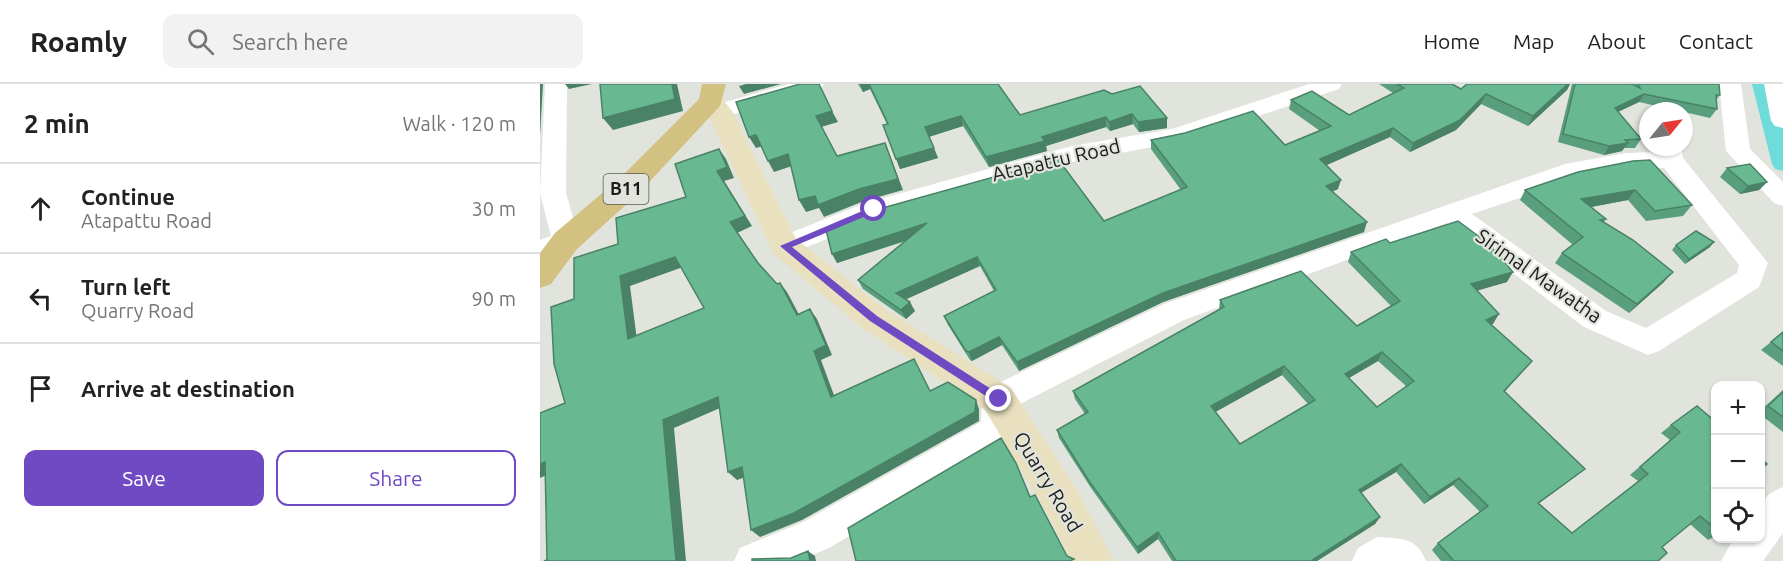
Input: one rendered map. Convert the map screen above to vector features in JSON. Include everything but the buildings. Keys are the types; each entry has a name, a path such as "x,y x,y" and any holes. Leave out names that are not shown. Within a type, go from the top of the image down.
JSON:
{"main road":[{"name":"B11","path":"540,276 553,245 629,186 715,99"}],"street":[{"path":"553,245 556,84"},
{"path":"715,99 813,84"},
{"name":"Atapattu Road","path":"785,246 885,206 1072,154 1176,136 1330,84"},
{"path":"1730,84 1738,151 1783,197"},
{"path":"1775,84 1783,122"},
{"name":"Quarry Road","path":"715,99 785,246 873,318 999,399 1064,505 1094,561"},
{"name":"Sirimal Mawatha","path":"999,399 1174,312 1450,212 1574,170 1654,156"},
{"name":"Sirimal Mawatha","path":"1450,212 1595,319 1648,342 1749,279 1754,263 1672,156"},
{"path":"753,561 816,535 997,430 999,399"},
{"path":"1765,529 1783,504"},
{"path":"1740,561 1753,543"},
{"path":"1371,561 1377,556 1403,558 1407,561"}],"waterway":[{"path":"1762,84 1783,164"}],"route":[{"path":"874,209 785,246 873,318 999,399"}]}
